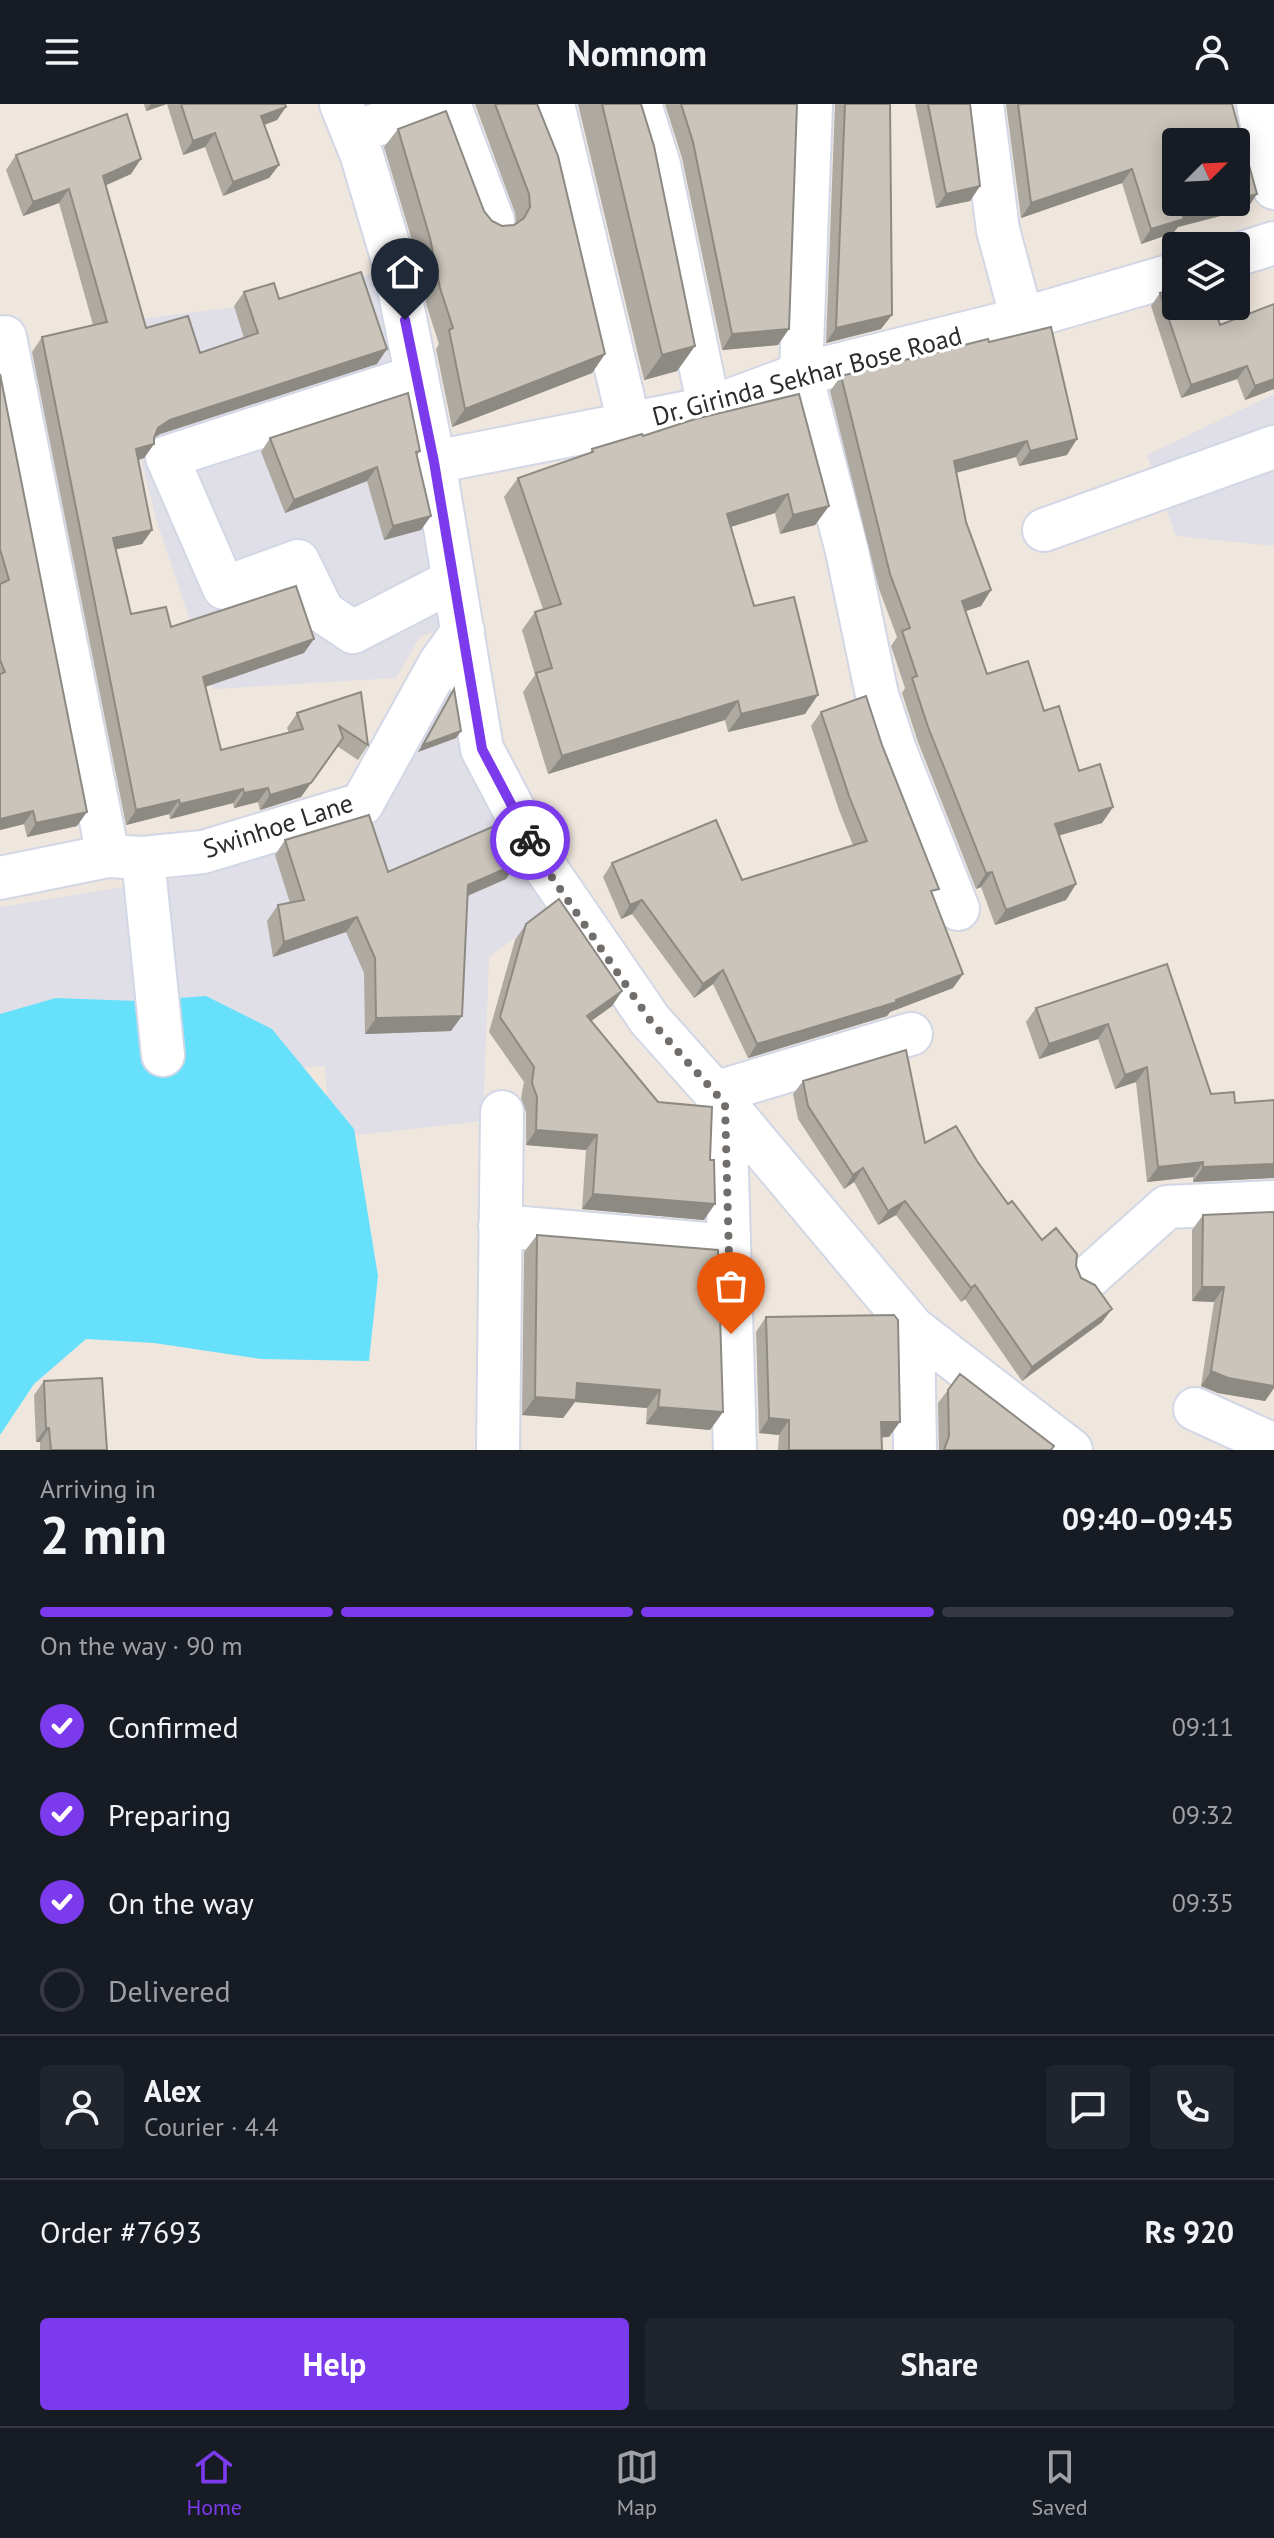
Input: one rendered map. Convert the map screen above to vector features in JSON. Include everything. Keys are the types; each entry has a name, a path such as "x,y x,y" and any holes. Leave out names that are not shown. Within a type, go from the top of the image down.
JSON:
{"street":[{"path":"435,104 347,118 394,264 434,462 482,749 545,867 650,1020 913,1328 1053,1442"},
{"path":"449,104 493,221"},
{"path":"553,104 629,423"},
{"path":"640,104 659,165 709,408"},
{"path":"811,104 801,374 847,551 877,695 895,750 958,909"},
{"path":"982,104 998,230 1022,319"},
{"path":"1258,104 1274,188"},
{"name":"Dr. Girinda Sekhar Bose Road","path":"434,462 709,408 801,374 1022,319 1162,278"},
{"path":"0,338 5,337 126,857 163,1055"},
{"path":"417,376 167,457 224,588 298,561 323,612 353,632 454,580"},
{"path":"1044,530 1274,447"},
{"name":"Swinhoe Lane","path":"0,878 126,857 203,852 362,804 440,663 463,631"},
{"path":"719,1098 911,1034"},
{"path":"719,1098 729,1246 735,1450"},
{"path":"498,1450 502,1112"},
{"path":"1090,1276 1167,1207 1274,1202"},
{"path":"500,1226 729,1246"},
{"path":"913,1328 915,1450"},
{"path":"1195,1409 1274,1445"}],"shaded area":[{"path":"379,271 460,622 420,637 396,678 213,689 156,519 107,323 284,301"},
{"path":"1274,394 1274,546 1176,536 1147,455"},
{"path":"464,667 482,779 547,914 489,957 483,1121 330,1138 325,1066 0,1080 0,907 197,875 361,819 438,677"}],"water":[{"path":"206,996 272,1029 354,1129 378,1276 369,1361 261,1359 154,1343 86,1339 34,1384 0,1435 0,1014 56,998 137,1001"}],"building":[{"path":"181,104 285,104 286,107 261,116 279,165 233,182 215,133 193,141"},
{"path":"495,104 537,104 558,156 605,354 465,409 449,330 453,328 398,129 446,111 484,211 492,221 502,226 514,225 524,218 530,207 529,194"},
{"path":"602,104 641,104 654,146 695,346 662,355"},
{"path":"681,104 797,104 789,329 732,334 693,142"},
{"path":"845,104 890,104 892,315 836,328"},
{"path":"928,104 970,104 980,186 946,194"},
{"path":"1018,104 1232,104 1239,128 1162,128 1162,216 1183,216 1184,219 1151,229 1132,169 1031,203"},
{"path":"127,114 141,159 103,176 146,328 188,316 200,353 258,333 244,292 274,283 279,299 361,272 387,349 170,420 158,428 154,444 136,449 152,530 113,538 131,614 166,607 171,627 296,586 314,639 203,677 221,750 303,729 297,713 361,692 368,745 339,726 343,738 311,783 270,795 268,788 244,793 243,789 180,804 179,800 136,810 42,337 107,322 69,189 33,202 16,155"},
{"path":"1250,169 1257,194 1250,196"},
{"path":"1274,304 1274,379 1255,386 1247,366 1191,385 1169,320 1218,320 1220,325 1233,320 1250,320 1250,313"},
{"path":"1051,327 1077,439 1030,451 1027,441 954,461 966,522 991,590 962,601 987,674 1028,661 1044,711 1059,706 1079,771 1100,764 1113,807 1055,824 1076,884 1006,910 992,872 986,873 928,727 912,678 917,676 902,631 910,628 890,574 841,376 988,339 989,342"},
{"path":"0,374 87,812 36,823 33,811 0,819 0,674 5,672 0,660 0,584 9,580 0,549"},
{"path":"408,393 420,451 416,452 431,516 393,526 377,467 294,500 270,438"},
{"path":"799,394 829,506 793,515 788,494 727,514 754,606 794,597 818,695 741,714 738,701 562,756 536,673 552,668 535,612 561,604 518,478 593,452 592,449 642,434"},
{"path":"454,689 461,731 423,745"},
{"path":"866,696 939,889 931,891 963,974 897,1002 757,1044 723,970 703,984 642,900 630,905 612,863 716,820 742,880 867,841 821,712"},
{"path":"369,815 388,872 499,824 516,864 468,885 462,1016 376,1018 375,958 357,917 284,942 278,905 304,900 285,840"},
{"path":"559,899 622,991 587,1016 658,1102 712,1107 710,1160 714,1160 715,1204 593,1194 597,1135 536,1130 537,1097 532,1083 534,1067 500,1017 526,924"},
{"path":"1167,964 1211,1094 1234,1092 1235,1103 1274,1100 1274,1164 1203,1167 1203,1162 1158,1167 1147,1067 1125,1075 1108,1024 1049,1044 1036,1008"},
{"path":"906,1050 925,1143 956,1126 1008,1204 1012,1201 1042,1240 1056,1228 1077,1254 1076,1266 1081,1278 1095,1285 1112,1309 1032,1367 975,1285 971,1288 905,1201 888,1211 863,1168 853,1175 808,1106 803,1081"},
{"path":"1274,1212 1274,1386 1228,1378 1211,1371 1224,1287 1202,1287 1203,1215"},
{"path":"537,1235 718,1250 723,1412 658,1407 660,1390 577,1383 576,1400 535,1397"},
{"path":"894,1315 898,1320 900,1422 881,1422 882,1450 789,1450 789,1420 769,1418 766,1317"},
{"path":"960,1374 1054,1446 1051,1450 944,1450 949,1436 948,1390"},
{"path":"102,1378 107,1450 51,1450 49,1428 46,1428 44,1381"}],"way so far":[{"path":"530,840 545,867 650,1020 725,1104 731,1334"}],"route":[{"path":"405,320 434,462 482,749 530,840"}]}
